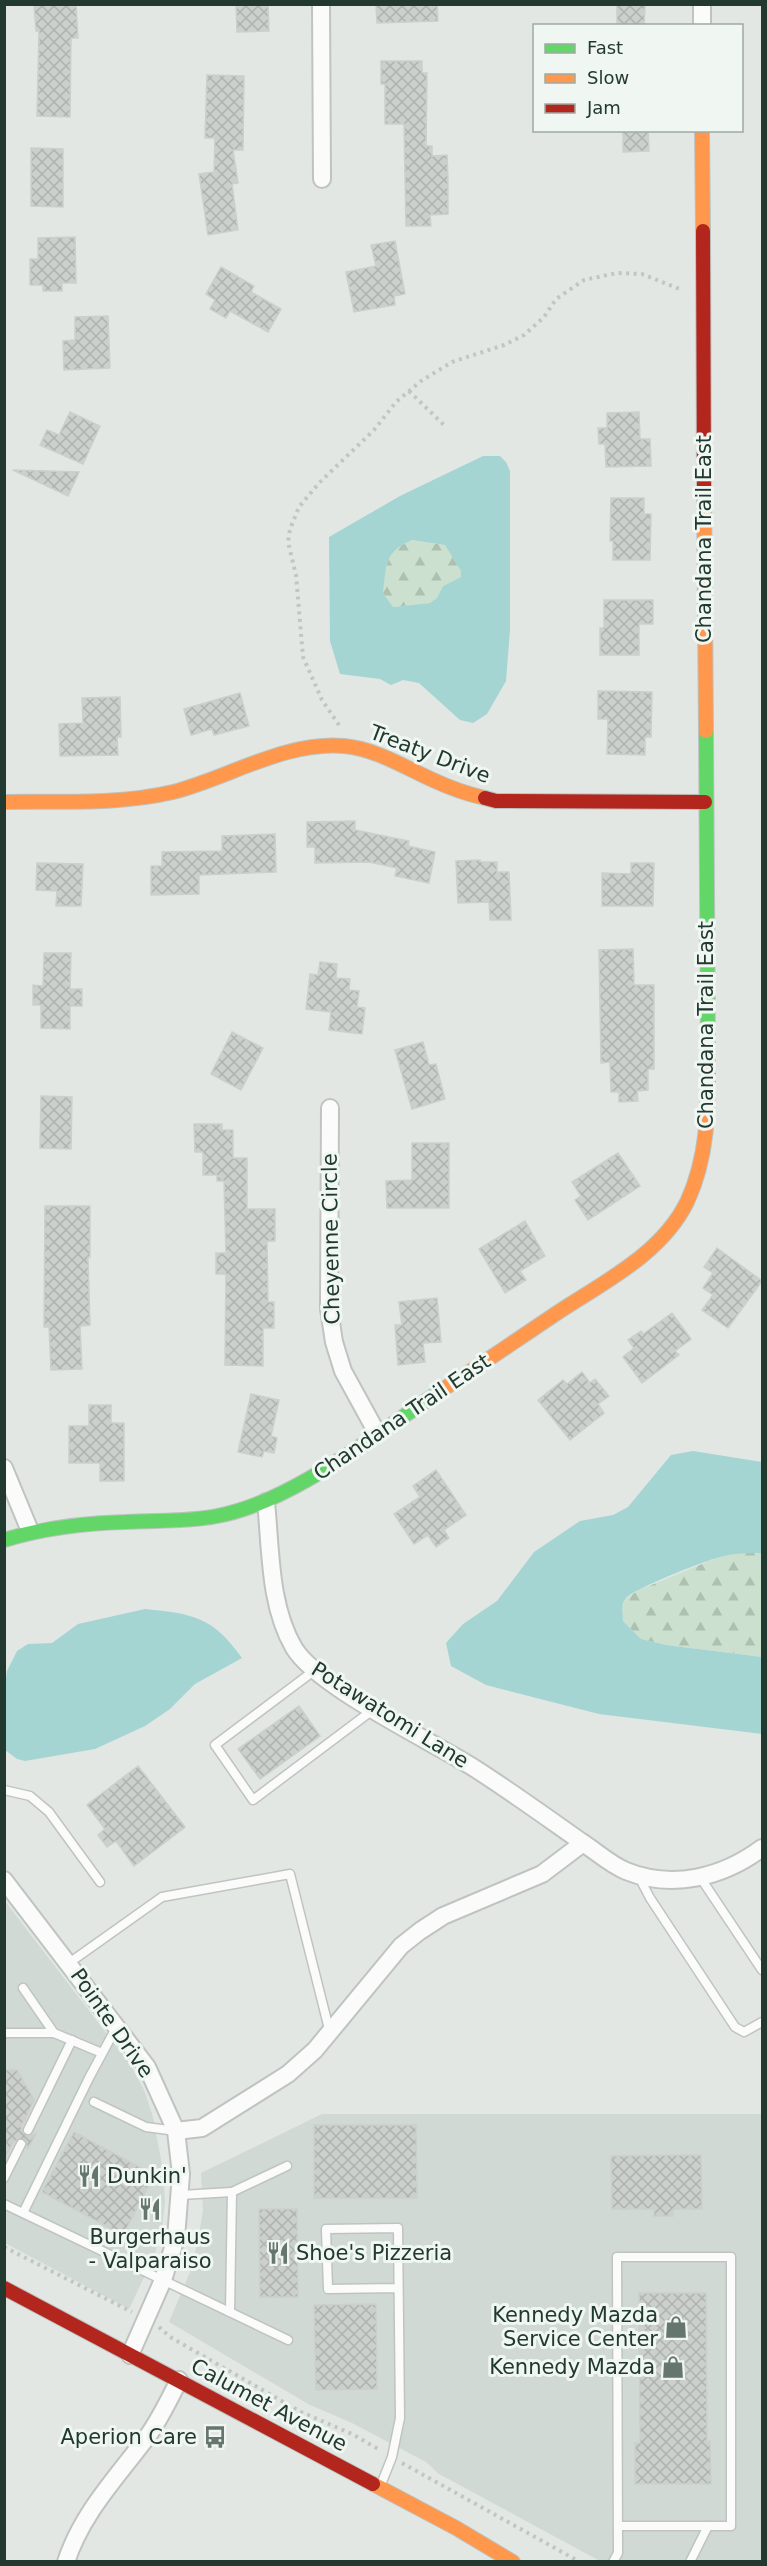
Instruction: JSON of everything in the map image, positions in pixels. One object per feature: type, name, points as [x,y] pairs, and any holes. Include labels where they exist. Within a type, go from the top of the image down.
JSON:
[{"type":"street","points":[[321,4],[322,180]]},
{"type":"street","points":[[702,4],[702,24]]},
{"type":"street","name":"Chandana Trail East","points":[[4,1540],[30,1531],[101,1522],[192,1520],[227,1514],[266,1502],[308,1480],[638,1259],[670,1228],[695,1184],[708,1119],[702,132]]},
{"type":"street","name":"Treaty Drive","points":[[4,802],[126,799],[170,792],[219,778],[292,752],[317,747],[341,746],[367,750],[467,794],[496,801],[705,802]]},
{"type":"street","name":"Cheyenne Circle","points":[[330,1108],[329,1309],[334,1342],[343,1371],[376,1433]]},
{"type":"street","points":[[4,1468],[30,1531]]},
{"type":"street","name":"Potawatomi Lane","points":[[266,1502],[275,1594],[283,1624],[295,1650],[315,1670],[374,1709],[471,1766],[625,1870],[674,1881],[700,1877],[728,1869],[762,1848]]},
{"type":"street","points":[[176,2131],[201,2128],[288,2074],[330,2034],[401,1946],[420,1931],[443,1917],[542,1874],[583,1843]]},
{"type":"street","name":"Pointe Drive","points":[[4,1880],[147,2067],[176,2131],[181,2174],[176,2238],[163,2280],[130,2355]]},
{"type":"street","name":"Calumet Avenue","points":[[4,2289],[179,2380],[513,2562]]},
{"type":"street","points":[[66,2562],[95,2503],[148,2436],[164,2411],[179,2380]]},
{"type":"lane","points":[[315,1670],[215,1745],[254,1800],[374,1709]]},
{"type":"lane","points":[[4,1790],[30,1796],[49,1812],[100,1882]]},
{"type":"lane","points":[[69,1963],[162,1897],[290,1874],[330,2034]]},
{"type":"lane","points":[[638,1874],[650,1898],[735,2027],[744,2032],[762,2022]]},
{"type":"lane","points":[[700,1877],[762,1970]]},
{"type":"lane","points":[[23,1988],[54,2033]]},
{"type":"lane","points":[[23,2213],[117,2026]]},
{"type":"lane","points":[[4,2033],[54,2033],[102,2053]]},
{"type":"lane","points":[[28,2130],[72,2040]]},
{"type":"lane","points":[[94,2102],[146,2127],[176,2131]]},
{"type":"lane","points":[[4,2178],[21,2144]]},
{"type":"lane","points":[[181,2195],[231,2192],[288,2166]]},
{"type":"lane","points":[[230,2312],[231,2192]]},
{"type":"lane","points":[[4,2204],[288,2340]]},
{"type":"lane","points":[[380,2488],[392,2457],[400,2418],[398,2228],[326,2229],[328,2289],[398,2288]]},
{"type":"lane","points":[[613,2562],[618,2553],[617,2257],[731,2257],[731,2526],[618,2526]]},
{"type":"lane","points":[[690,2562],[708,2526]]},
{"type":"path","points":[[339,725],[322,700],[303,657],[296,575],[288,542],[290,529],[299,507],[319,483],[374,430],[396,402],[409,391],[452,362],[504,345],[524,335],[544,317],[556,299],[584,280],[617,273],[642,274],[682,291]]},
{"type":"path","points":[[409,391],[444,425]]},
{"type":"path","points":[[4,2247],[146,2319],[163,2329],[170,2337],[301,2412],[352,2434],[435,2483],[580,2562]]},
{"type":"shaded area","points":[[4,1900],[130,2064],[144,2090],[153,2117],[163,2170],[165,2202],[162,2228],[155,2254],[129,2309],[5,2243]]},
{"type":"shaded area","points":[[322,2114],[762,2114],[762,2561],[600,2561],[439,2474],[426,2462],[352,2423],[310,2405],[169,2322],[190,2272],[198,2241],[203,2211],[201,2173]]},
{"type":"green space","points":[[412,540],[445,545],[461,571],[461,577],[443,586],[437,598],[430,603],[393,607],[383,593],[386,567],[391,555]]},
{"type":"green space","points":[[744,1552],[762,1553],[762,1657],[666,1645],[641,1639],[623,1621],[622,1606],[625,1599],[639,1590],[719,1557]]},
{"type":"water","points":[[483,456],[500,456],[510,471],[510,630],[506,681],[487,714],[473,723],[460,720],[419,683],[403,680],[391,685],[380,679],[340,674],[330,641],[329,537],[400,496]],"holes":[[[412,540],[445,545],[461,571],[461,577],[443,586],[437,598],[430,603],[393,607],[383,593],[386,567],[391,555]]]},
{"type":"water","points":[[693,1451],[762,1462],[762,1553],[720,1557],[643,1588],[624,1600],[623,1621],[641,1639],[666,1645],[762,1657],[762,1734],[599,1714],[486,1685],[451,1666],[446,1643],[463,1624],[497,1601],[534,1552],[580,1521],[613,1515],[628,1507],[671,1455]]},
{"type":"water","points":[[145,1609],[189,1616],[211,1625],[221,1633],[242,1658],[195,1684],[170,1709],[145,1726],[95,1749],[25,1761],[17,1759],[5,1750],[5,1685],[7,1671],[17,1651],[28,1644],[52,1643],[78,1624]]},
{"type":"building","points":[[34,4],[76,4],[78,38],[71,38],[70,117],[37,116],[39,31],[36,31]]},
{"type":"building","points":[[236,4],[268,4],[269,31],[237,32]]},
{"type":"building","points":[[376,4],[437,4],[438,21],[377,23]]},
{"type":"building","points":[[617,4],[645,4],[644,24],[617,24]]},
{"type":"building","points":[[381,61],[422,61],[422,73],[427,73],[426,146],[432,146],[432,156],[447,155],[448,179],[448,214],[430,215],[431,226],[406,226],[404,124],[385,124],[385,84],[381,84]]},
{"type":"building","points":[[207,75],[244,76],[243,150],[233,150],[238,183],[232,184],[238,230],[208,235],[199,174],[214,172],[215,138],[205,138]]},
{"type":"building","points":[[623,132],[648,132],[649,151],[623,152]]},
{"type":"building","points":[[31,148],[63,149],[63,207],[31,206]]},
{"type":"building","points":[[75,237],[76,283],[62,283],[62,291],[43,291],[43,285],[30,285],[30,259],[38,259],[38,238]]},
{"type":"building","points":[[395,241],[405,294],[394,296],[395,305],[354,312],[346,272],[376,266],[371,245]]},
{"type":"building","points":[[221,267],[254,286],[251,292],[281,309],[268,332],[230,311],[226,318],[210,309],[215,300],[206,294]]},
{"type":"building","points":[[108,316],[110,368],[64,370],[63,341],[75,340],[75,317]]},
{"type":"building","points":[[70,412],[100,426],[83,464],[40,445],[47,430],[59,435]]},
{"type":"building","points":[[639,412],[640,439],[650,439],[651,466],[606,467],[605,444],[599,444],[598,428],[607,428],[607,413]]},
{"type":"building","points":[[13,470],[79,472],[68,496]]},
{"type":"building","points":[[611,498],[644,498],[644,514],[651,514],[650,560],[613,560],[613,541],[610,541]]},
{"type":"building","points":[[604,600],[653,600],[653,624],[639,624],[639,655],[600,655],[600,628],[604,628]]},
{"type":"building","points":[[598,691],[652,692],[651,737],[645,737],[645,755],[607,754],[608,719],[598,719]]},
{"type":"building","points":[[240,693],[249,726],[214,735],[212,729],[191,735],[184,709]]},
{"type":"building","points":[[120,697],[121,737],[117,737],[118,755],[60,756],[59,724],[83,723],[82,698]]},
{"type":"building","points":[[355,821],[355,830],[409,841],[408,846],[435,852],[429,883],[395,876],[397,868],[369,862],[315,863],[315,847],[307,847],[307,822]]},
{"type":"building","points":[[275,834],[276,872],[199,875],[199,894],[151,895],[151,866],[162,866],[162,852],[222,851],[222,836]]},
{"type":"building","points":[[480,860],[480,862],[497,862],[497,872],[509,872],[511,920],[490,920],[489,902],[458,903],[456,861]]},
{"type":"building","points":[[37,863],[83,864],[81,906],[56,906],[57,891],[36,890]]},
{"type":"building","points":[[631,863],[654,863],[653,906],[602,906],[602,873],[631,874]]},
{"type":"building","points":[[633,949],[634,985],[654,985],[654,1069],[648,1069],[648,1090],[637,1091],[638,1101],[619,1102],[619,1092],[611,1092],[610,1062],[601,1063],[599,950]]},
{"type":"building","points":[[44,953],[71,953],[70,989],[82,989],[82,1006],[70,1006],[70,1029],[41,1028],[41,1005],[33,1005],[33,985],[43,986]]},
{"type":"building","points":[[320,962],[337,964],[336,978],[350,979],[349,990],[359,991],[357,1007],[365,1008],[362,1034],[329,1030],[331,1012],[306,1009],[310,974],[318,975]]},
{"type":"building","points":[[232,1032],[263,1048],[241,1090],[211,1074]]},
{"type":"building","points":[[423,1042],[429,1065],[436,1064],[445,1099],[412,1109],[395,1050]]},
{"type":"building","points":[[41,1096],[72,1097],[71,1149],[40,1148]]},
{"type":"building","points":[[194,1124],[222,1124],[222,1130],[233,1130],[233,1158],[247,1158],[247,1209],[275,1209],[275,1241],[267,1241],[268,1302],[274,1302],[274,1328],[263,1328],[263,1366],[225,1365],[226,1274],[216,1274],[216,1253],[226,1253],[224,1181],[217,1181],[217,1175],[203,1175],[203,1152],[195,1152]]},
{"type":"building","points":[[412,1143],[449,1143],[449,1208],[387,1208],[386,1181],[412,1180]]},
{"type":"building","points":[[618,1153],[640,1186],[588,1220],[575,1200],[581,1196],[572,1182]]},
{"type":"building","points":[[45,1206],[90,1206],[90,1257],[88,1257],[90,1325],[80,1326],[82,1369],[51,1370],[49,1327],[44,1327]]},
{"type":"building","points":[[525,1221],[545,1256],[520,1271],[526,1280],[505,1293],[479,1249]]},
{"type":"building","points":[[717,1248],[762,1281],[728,1328],[702,1310],[713,1295],[703,1288],[713,1273],[704,1267]]},
{"type":"building","points":[[437,1298],[441,1342],[423,1343],[425,1362],[398,1365],[395,1325],[402,1325],[399,1302]]},
{"type":"building","points":[[672,1313],[691,1339],[675,1351],[679,1355],[642,1383],[623,1357],[634,1348],[628,1340],[641,1331],[643,1334]]},
{"type":"building","points":[[582,1372],[590,1383],[595,1379],[609,1396],[598,1404],[604,1413],[570,1440],[538,1400],[563,1380],[567,1384]]},
{"type":"building","points":[[251,1394],[279,1400],[271,1436],[277,1438],[274,1453],[264,1451],[262,1457],[238,1452]]},
{"type":"building","points":[[89,1405],[111,1405],[111,1423],[124,1423],[124,1481],[100,1481],[100,1463],[69,1463],[69,1426],[89,1426]]},
{"type":"building","points":[[436,1470],[466,1515],[444,1530],[449,1538],[436,1547],[428,1535],[414,1544],[394,1514],[420,1497],[413,1486]]},
{"type":"building","points":[[299,1706],[320,1736],[260,1779],[238,1749]]},
{"type":"building","points":[[138,1766],[185,1827],[134,1866],[116,1841],[107,1847],[98,1835],[105,1829],[87,1805]]},
{"type":"building","points":[[4,2070],[17,2070],[34,2100],[21,2127],[26,2136],[36,2134],[28,2148],[24,2139],[14,2141],[4,2159]]},
{"type":"building","points":[[314,2125],[416,2125],[417,2198],[314,2198]]},
{"type":"building","points":[[74,2132],[154,2175],[123,2235],[42,2192]]},
{"type":"building","points":[[701,2155],[702,2209],[673,2209],[673,2216],[654,2216],[654,2209],[612,2209],[611,2156]]},
{"type":"building","name":"Shoe's Pizzeria","points":[[259,2209],[297,2209],[298,2297],[260,2297]]},
{"type":"building","name":"Kennedy Mazda","points":[[639,2293],[706,2293],[707,2441],[710,2441],[711,2484],[635,2484],[635,2443],[640,2443]]},
{"type":"building","points":[[376,2304],[377,2389],[316,2390],[314,2305]]},
{"type":"traffic: fast","points":[[706,731],[708,1049]]},
{"type":"traffic: fast","points":[[4,1540],[34,1532],[79,1525],[194,1519],[217,1516],[246,1508],[275,1496],[334,1464],[442,1390]]},
{"type":"traffic: slow","points":[[702,132],[703,231]]},
{"type":"traffic: slow","points":[[704,486],[706,731]]},
{"type":"traffic: slow","points":[[4,802],[89,801],[152,796],[194,786],[278,755],[322,746],[344,746],[367,751],[390,759],[446,786],[485,798]]},
{"type":"traffic: slow","points":[[442,1390],[614,1277],[648,1251],[676,1220],[695,1183],[704,1146],[708,1049]]},
{"type":"traffic: slow","points":[[373,2484],[456,2528],[513,2562]]},
{"type":"traffic: jam","points":[[703,231],[704,486]]},
{"type":"traffic: jam","points":[[485,798],[496,801],[705,802]]},
{"type":"traffic: jam","points":[[4,2288],[373,2484]]},
{"type":"place","name":"Dunkin'","points":[[89,2176]]},
{"type":"place","name":"Burgerhaus - Valparaiso","points":[[150,2209]]},
{"type":"place","name":"Shoe's Pizzeria","points":[[278,2253]]},
{"type":"place","name":"Kennedy Mazda Service Center","points":[[676,2327]]},
{"type":"place","name":"Kennedy Mazda","points":[[673,2367]]},
{"type":"place","name":"Aperion Care","points":[[215,2437]]}]
